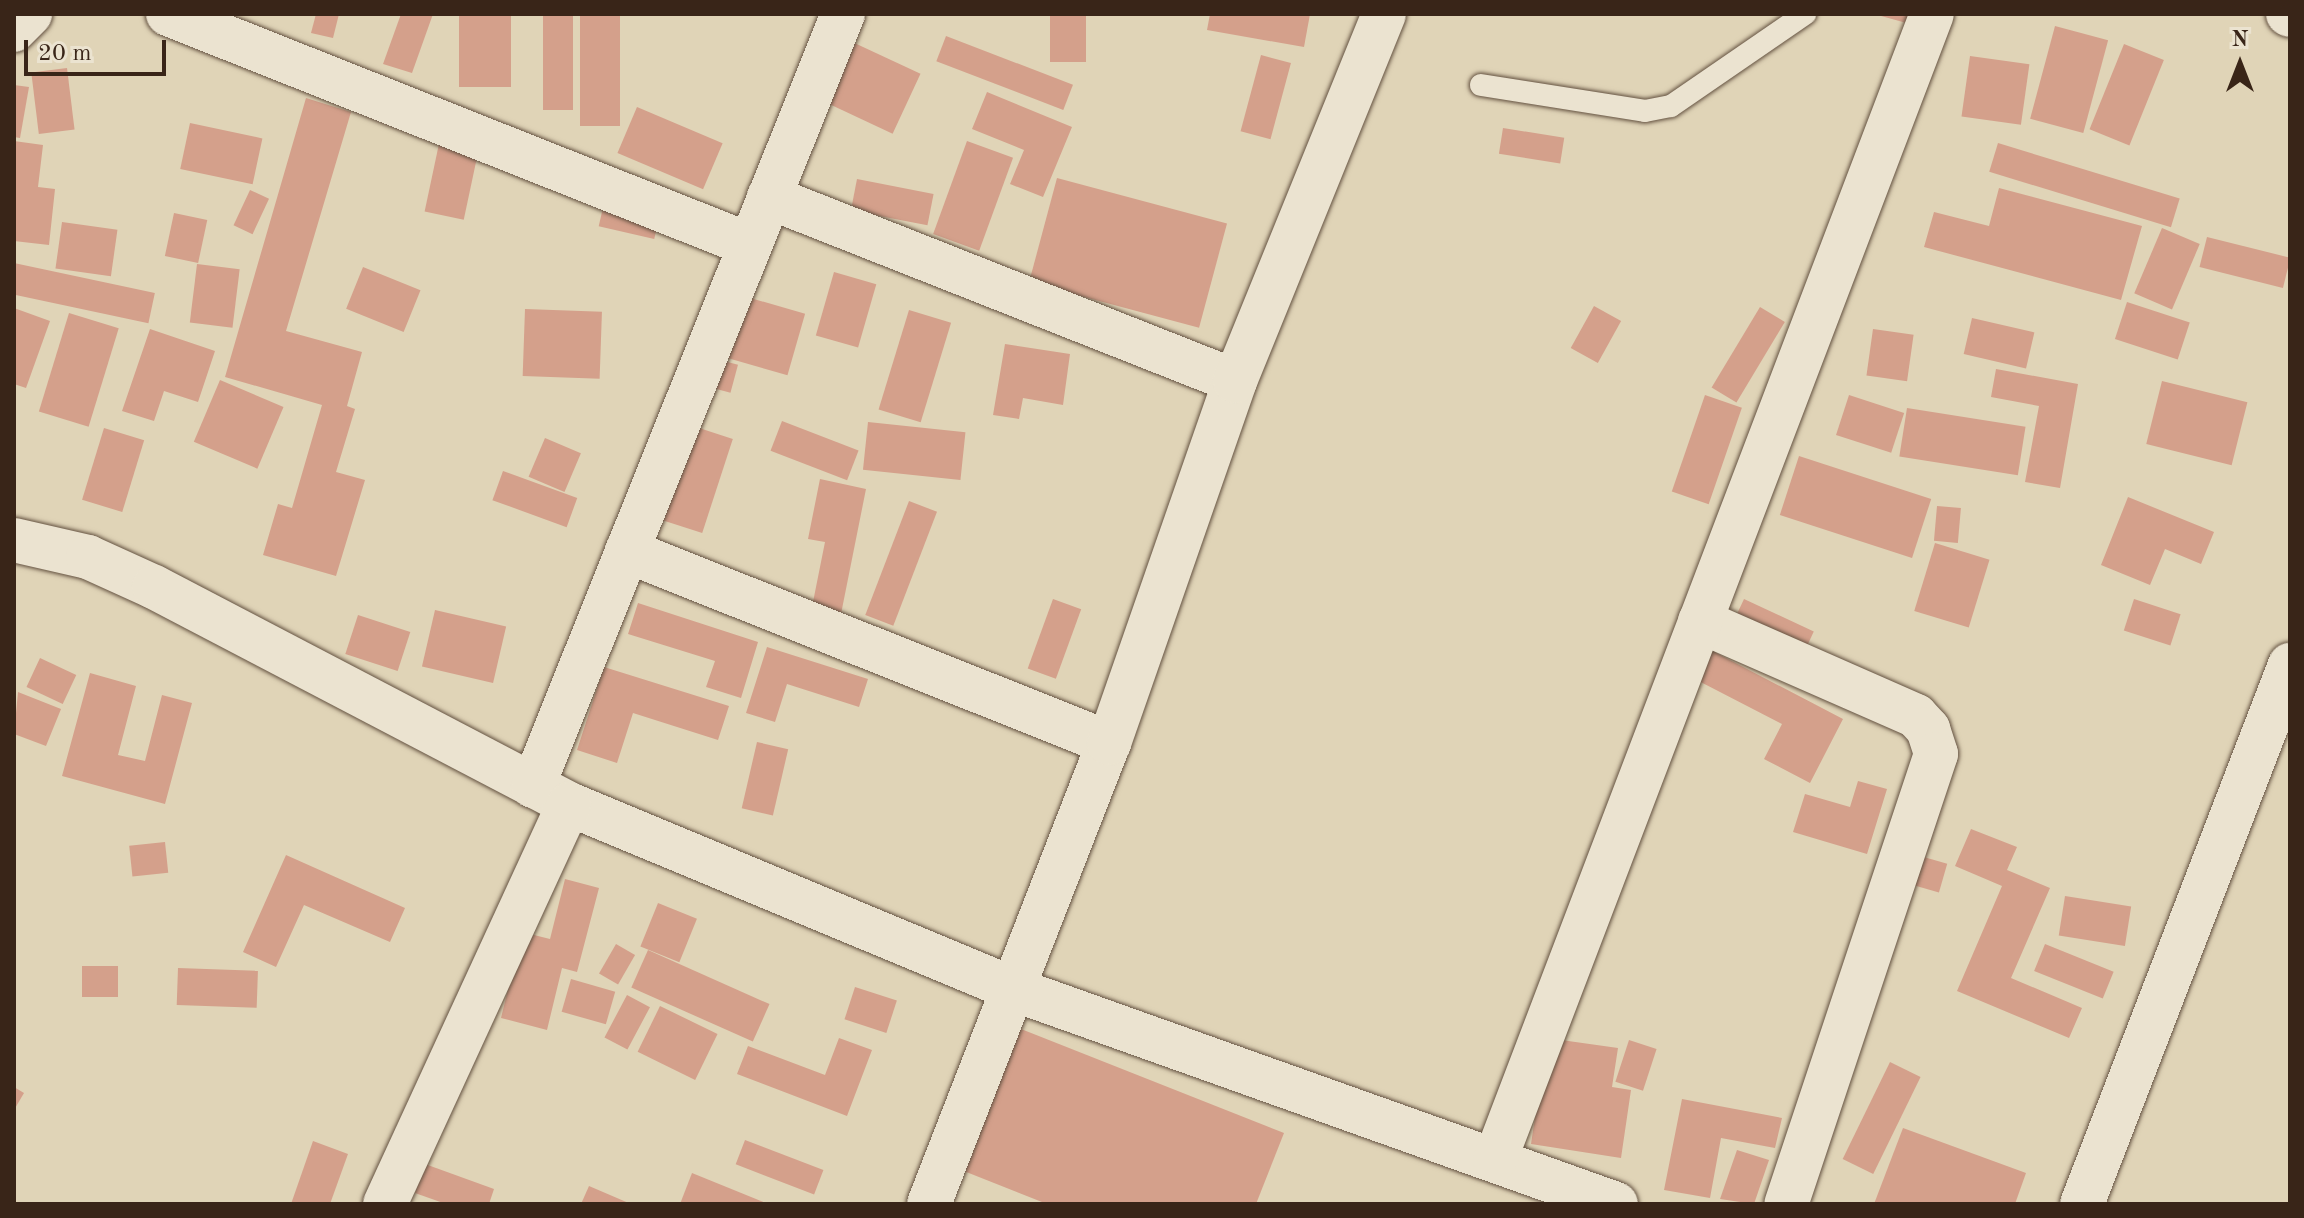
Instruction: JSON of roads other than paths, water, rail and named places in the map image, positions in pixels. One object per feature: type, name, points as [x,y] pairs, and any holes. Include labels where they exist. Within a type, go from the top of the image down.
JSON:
[{"type":"street","points":[[14,30],[30,14]]},
{"type":"street","points":[[168,14],[750,245]]},
{"type":"street","points":[[385,1204],[551,795],[627,551],[843,14]]},
{"type":"street","points":[[929,1204],[1109,743],[1235,381],[1384,14]]},
{"type":"street","points":[[1495,1160],[1932,14]]},
{"type":"street","points":[[769,197],[1235,381]]},
{"type":"street","points":[[14,540],[88,557],[154,587],[551,795],[1013,989],[1616,1204]]},
{"type":"street","points":[[627,551],[1109,743]]},
{"type":"street","points":[[1700,621],[1916,716],[1928,729],[1936,754],[1786,1204]]},
{"type":"street","points":[[2082,1204],[2290,665]]},
{"type":"lane","points":[[1481,85],[1645,111],[1671,106],[1805,14]]}]
